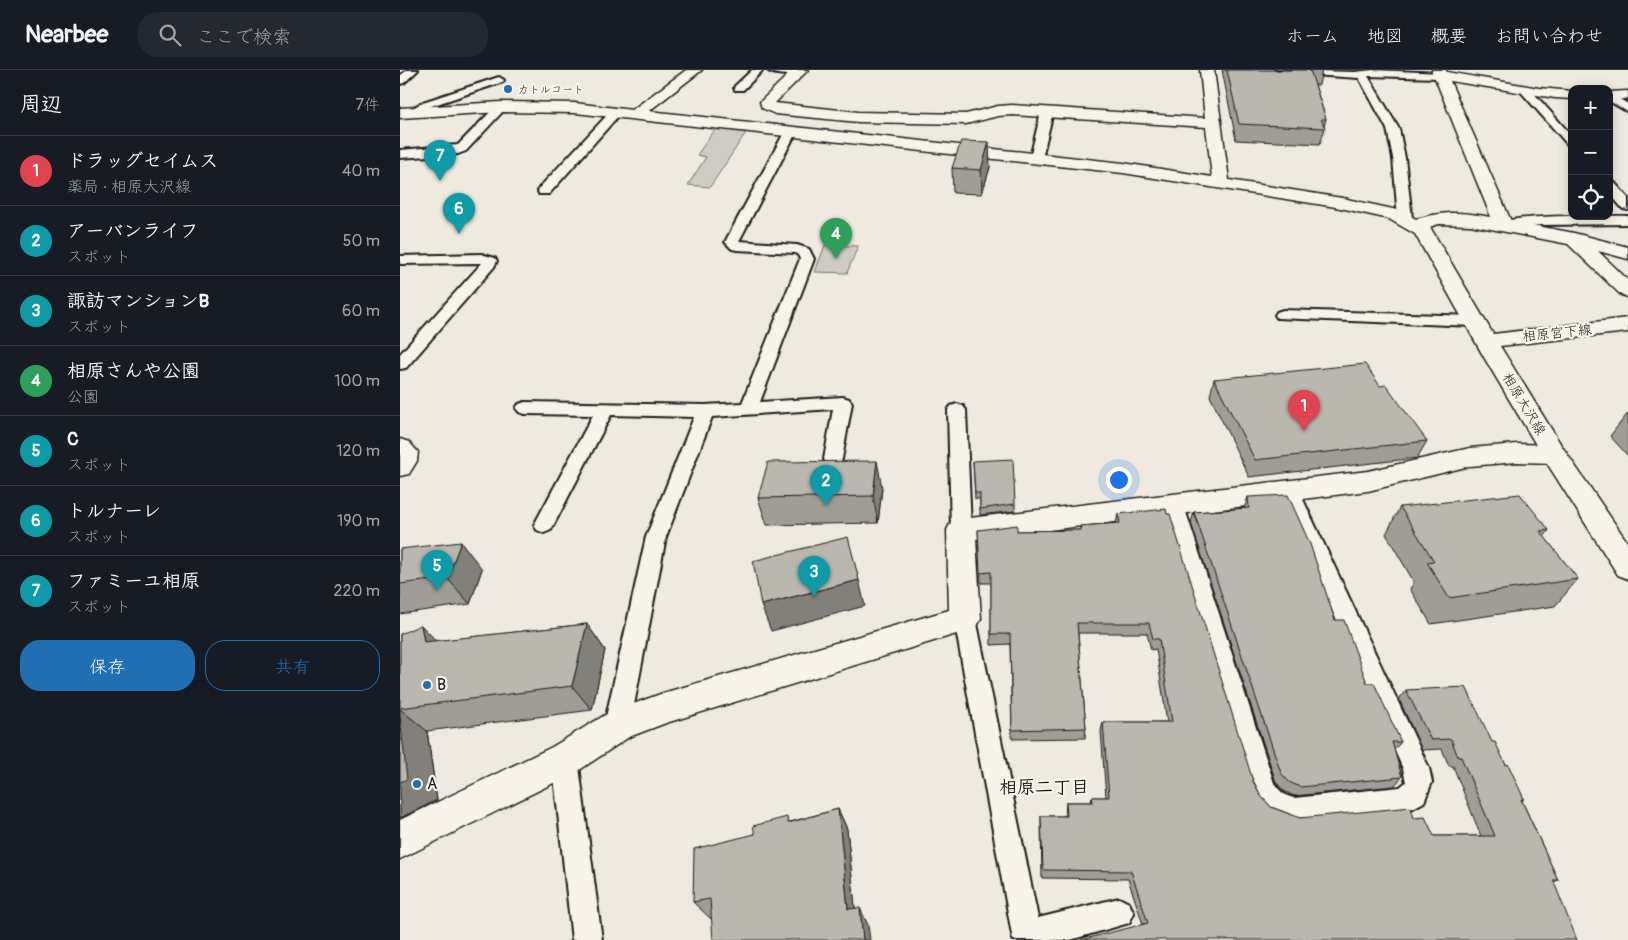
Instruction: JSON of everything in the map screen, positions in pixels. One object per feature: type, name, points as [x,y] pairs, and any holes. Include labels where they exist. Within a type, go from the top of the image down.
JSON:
[{"type":"street","points":[[634,115],[695,70]]},
{"type":"street","points":[[1207,70],[1221,182]]},
{"type":"street","points":[[800,71],[766,105],[774,109],[858,117],[966,119],[1004,110],[1214,122]]},
{"type":"street","points":[[1439,72],[1526,91],[1568,95]]},
{"type":"street","points":[[1439,72],[1503,224]]},
{"type":"street","points":[[1613,96],[1628,95]]},
{"type":"street","points":[[404,114],[501,107],[555,107],[1124,168],[1221,182],[1369,208],[1416,227],[1445,217],[1503,224],[1628,254]]},
{"type":"street","name":"相原大沢線","points":[[1416,227],[1554,454],[1628,567]]},
{"type":"street","points":[[1574,240],[1628,291]]},
{"type":"street","name":"相原宮下線","points":[[1480,331],[1628,325]]},
{"type":"street","points":[[400,448],[405,452],[404,461],[400,467]]},
{"type":"street","points":[[400,840],[564,759],[617,726],[663,708],[965,619],[961,530],[1368,481],[1470,457],[1517,453],[1554,454]]},
{"type":"lane","points":[[400,81],[413,70]]},
{"type":"lane","points":[[739,88],[758,70]]},
{"type":"lane","points":[[772,70],[800,71]]},
{"type":"lane","points":[[1280,70],[1362,74],[1439,72]]},
{"type":"lane","points":[[1362,74],[1393,129],[1416,227]]},
{"type":"lane","points":[[404,114],[427,104],[499,80]]},
{"type":"lane","points":[[1526,91],[1568,138]]},
{"type":"lane","points":[[1613,99],[1628,109]]},
{"type":"lane","points":[[400,154],[452,152],[462,148],[501,107]]},
{"type":"lane","points":[[1036,158],[1047,112]]},
{"type":"lane","points":[[544,191],[615,113]]},
{"type":"lane","points":[[748,409],[807,259],[804,252],[797,249],[745,247],[737,246],[732,242],[791,131]]},
{"type":"lane","points":[[1613,189],[1628,206]]},
{"type":"lane","points":[[1503,224],[1539,221],[1628,220]]},
{"type":"lane","points":[[400,260],[481,258],[490,261],[400,364]]},
{"type":"lane","points":[[1317,299],[1323,316]]},
{"type":"lane","points":[[1283,315],[1323,316],[1480,331]]},
{"type":"lane","points":[[525,408],[705,411],[843,402],[833,459]]},
{"type":"lane","points":[[544,524],[605,410]]},
{"type":"lane","points":[[957,410],[961,530]]},
{"type":"lane","points":[[617,726],[656,537],[705,411]]},
{"type":"lane","points":[[1173,503],[1263,789],[1269,800],[1280,808],[1294,811],[1404,800],[1415,793],[1419,782],[1416,768],[1289,491]]},
{"type":"lane","points":[[965,619],[1028,938],[1119,913]]},
{"type":"lane","points":[[564,759],[587,940]]},
{"type":"shaded area","points":[[716,128],[747,131],[710,187],[688,185],[706,157],[697,155]]},
{"type":"shaded area","points":[[825,245],[858,246],[847,273],[815,272]]},
{"type":"building","points":[[1227,70],[1310,70],[1326,119],[1321,119],[1325,128],[1239,124]]},
{"type":"building","points":[[961,141],[989,142],[981,170],[952,168]]},
{"type":"building","points":[[1365,364],[1380,386],[1386,385],[1427,441],[1255,460],[1214,379]]},
{"type":"building","points":[[1013,459],[1015,504],[980,509],[980,493],[975,493],[973,461]]},
{"type":"building","points":[[877,461],[873,496],[758,498],[768,462]]},
{"type":"building","points":[[1520,494],[1549,530],[1540,531],[1578,579],[1449,598],[1427,562],[1434,561],[1400,507]]},
{"type":"building","points":[[1288,495],[1310,544],[1335,620],[1344,620],[1367,683],[1374,683],[1401,742],[1392,742],[1402,777],[1300,787],[1289,782],[1281,773],[1194,512],[1249,508],[1248,497]]},
{"type":"building","points":[[1166,509],[1167,514],[1170,514],[1253,781],[1261,796],[1271,807],[1300,818],[1411,807],[1414,818],[1425,817],[1434,836],[1495,836],[1461,757],[1458,757],[1451,739],[1431,740],[1406,690],[1466,687],[1492,742],[1495,742],[1506,765],[1508,764],[1524,799],[1521,799],[1558,880],[1553,880],[1577,940],[1081,940],[1148,923],[1131,871],[1043,870],[1041,816],[1067,816],[1066,802],[1093,802],[1092,797],[1109,797],[1103,722],[1172,722],[1159,639],[1153,639],[1149,623],[1077,623],[1086,728],[1012,730],[1010,634],[991,634],[991,572],[980,573],[978,530],[1017,525],[1017,531],[1081,530],[1080,526],[1120,523],[1118,514]]},
{"type":"building","points":[[848,537],[859,580],[761,605],[753,561]]},
{"type":"building","points":[[461,542],[447,578],[400,584],[400,549]]},
{"type":"building","points":[[587,624],[572,686],[400,708],[400,634],[421,625],[424,642]]},
{"type":"building","points":[[400,717],[407,779],[400,782]]},
{"type":"building","points":[[838,809],[848,909],[860,908],[863,940],[713,940],[710,899],[693,902],[694,849],[755,834],[753,826],[787,817],[788,823]]},
{"type":"place","name":"カトルコート","points":[[508,89]]},
{"type":"place","name":"ファミーユ相原","points":[[440,181]]},
{"type":"place","name":"トルナーレ","points":[[459,234]]},
{"type":"place","name":"相原さんや公園","points":[[836,259]]},
{"type":"place","name":"ドラッグセイムス","points":[[1304,431]]},
{"type":"place","name":"アーバンライフ","points":[[826,506]]},
{"type":"place","name":"C","points":[[437,591]]},
{"type":"place","name":"諏訪マンションB","points":[[814,597]]},
{"type":"place","name":"B","points":[[427,685]]},
{"type":"place","name":"A","points":[[417,784]]},
{"type":"district","name":"相原二丁目","points":[[1044,787]]}]
